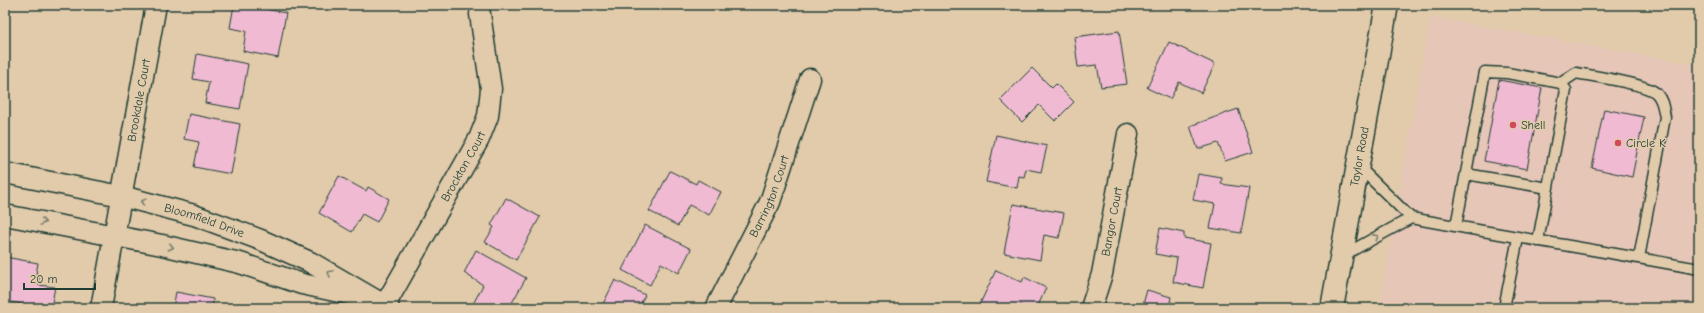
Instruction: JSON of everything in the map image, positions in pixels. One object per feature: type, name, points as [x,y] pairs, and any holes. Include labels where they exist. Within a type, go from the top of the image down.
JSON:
[{"type":"street","name":"Brookdale Court","points":[[101,308],[156,5]]},
{"type":"street","name":"Taylor Road","points":[[1332,308],[1387,5]]},
{"type":"street","name":"Brockton Court","points":[[383,304],[479,139],[488,116],[490,89],[480,14]]},
{"type":"street","name":"Barrington Court","points":[[723,306],[770,202],[810,79]]},
{"type":"street","name":"Bangor Court","points":[[1091,308],[1102,274],[1128,134]]},
{"type":"street","name":"Bloomfield Drive","points":[[5,173],[121,196],[194,215],[261,240],[310,262],[383,304]]},
{"type":"street","points":[[5,215],[162,245],[240,263],[302,284],[383,304]]},
{"type":"lane","points":[[1456,226],[1485,72],[1506,73],[1560,83],[1566,90],[1538,241]]},
{"type":"lane","points":[[1560,83],[1576,73],[1646,87],[1656,93],[1663,103],[1664,117],[1639,258]]},
{"type":"lane","points":[[1358,166],[1411,218],[1699,269]]},
{"type":"lane","points":[[1466,174],[1548,188]]},
{"type":"lane","points":[[1342,256],[1411,218]]},
{"type":"lane","points":[[1504,308],[1518,238]]},
{"type":"shaded area","points":[[1430,17],[1699,65],[1699,308],[1379,308]]},
{"type":"building","points":[[234,5],[244,5],[286,13],[278,58],[243,51],[246,31],[230,28]]},
{"type":"building","points":[[1119,31],[1127,84],[1101,87],[1097,65],[1078,67],[1074,37]]},
{"type":"building","points":[[1169,42],[1215,64],[1201,93],[1179,82],[1170,99],[1147,88]]},
{"type":"building","points":[[197,54],[248,64],[240,109],[205,103],[209,82],[193,79]]},
{"type":"building","points":[[1032,68],[1052,88],[1056,84],[1074,102],[1055,121],[1039,105],[1022,122],[1000,100]]},
{"type":"building","name":"Shell","points":[[1499,80],[1542,88],[1527,169],[1484,161]]},
{"type":"building","points":[[1238,109],[1253,152],[1225,161],[1218,143],[1198,149],[1190,126]]},
{"type":"building","name":"Circle K","points":[[1604,109],[1644,117],[1632,177],[1592,168]]},
{"type":"building","points":[[189,114],[240,124],[231,174],[194,167],[199,142],[184,139]]},
{"type":"building","points":[[996,135],[1047,146],[1041,172],[1026,169],[1024,177],[1019,176],[1017,188],[986,182]]},
{"type":"building","points":[[670,171],[696,184],[698,180],[721,192],[709,215],[689,205],[678,226],[649,211]]},
{"type":"building","points":[[1198,174],[1222,178],[1221,184],[1249,188],[1241,233],[1210,228],[1215,204],[1193,200]]},
{"type":"building","points":[[339,176],[366,191],[368,187],[389,199],[377,222],[362,214],[352,232],[319,213]]},
{"type":"building","points":[[506,198],[540,217],[516,260],[485,242],[494,227],[491,225]]},
{"type":"building","points":[[1013,204],[1064,213],[1059,238],[1044,235],[1040,260],[1004,253]]},
{"type":"building","points":[[645,225],[691,249],[679,273],[661,263],[650,285],[622,270]]},
{"type":"building","points":[[1160,228],[1184,233],[1184,238],[1211,243],[1203,288],[1173,282],[1177,258],[1155,254]]},
{"type":"building","points":[[476,250],[526,278],[509,308],[476,308],[472,306],[483,285],[464,273]]},
{"type":"building","points":[[5,257],[38,263],[36,274],[40,275],[38,285],[55,287],[51,308],[27,308],[28,305],[5,301]]},
{"type":"building","points":[[996,270],[1022,282],[1024,277],[1046,288],[1037,308],[1027,308],[1020,305],[1019,308],[978,308]]},
{"type":"building","points":[[615,280],[645,295],[638,308],[601,308]]},
{"type":"building","points":[[1147,290],[1171,297],[1170,302],[1190,308],[1142,308]]},
{"type":"building","points":[[176,292],[213,299],[212,308],[173,308]]},
{"type":"place","name":"Shell","points":[[1513,125]]},
{"type":"place","name":"Circle K","points":[[1618,143]]}]
